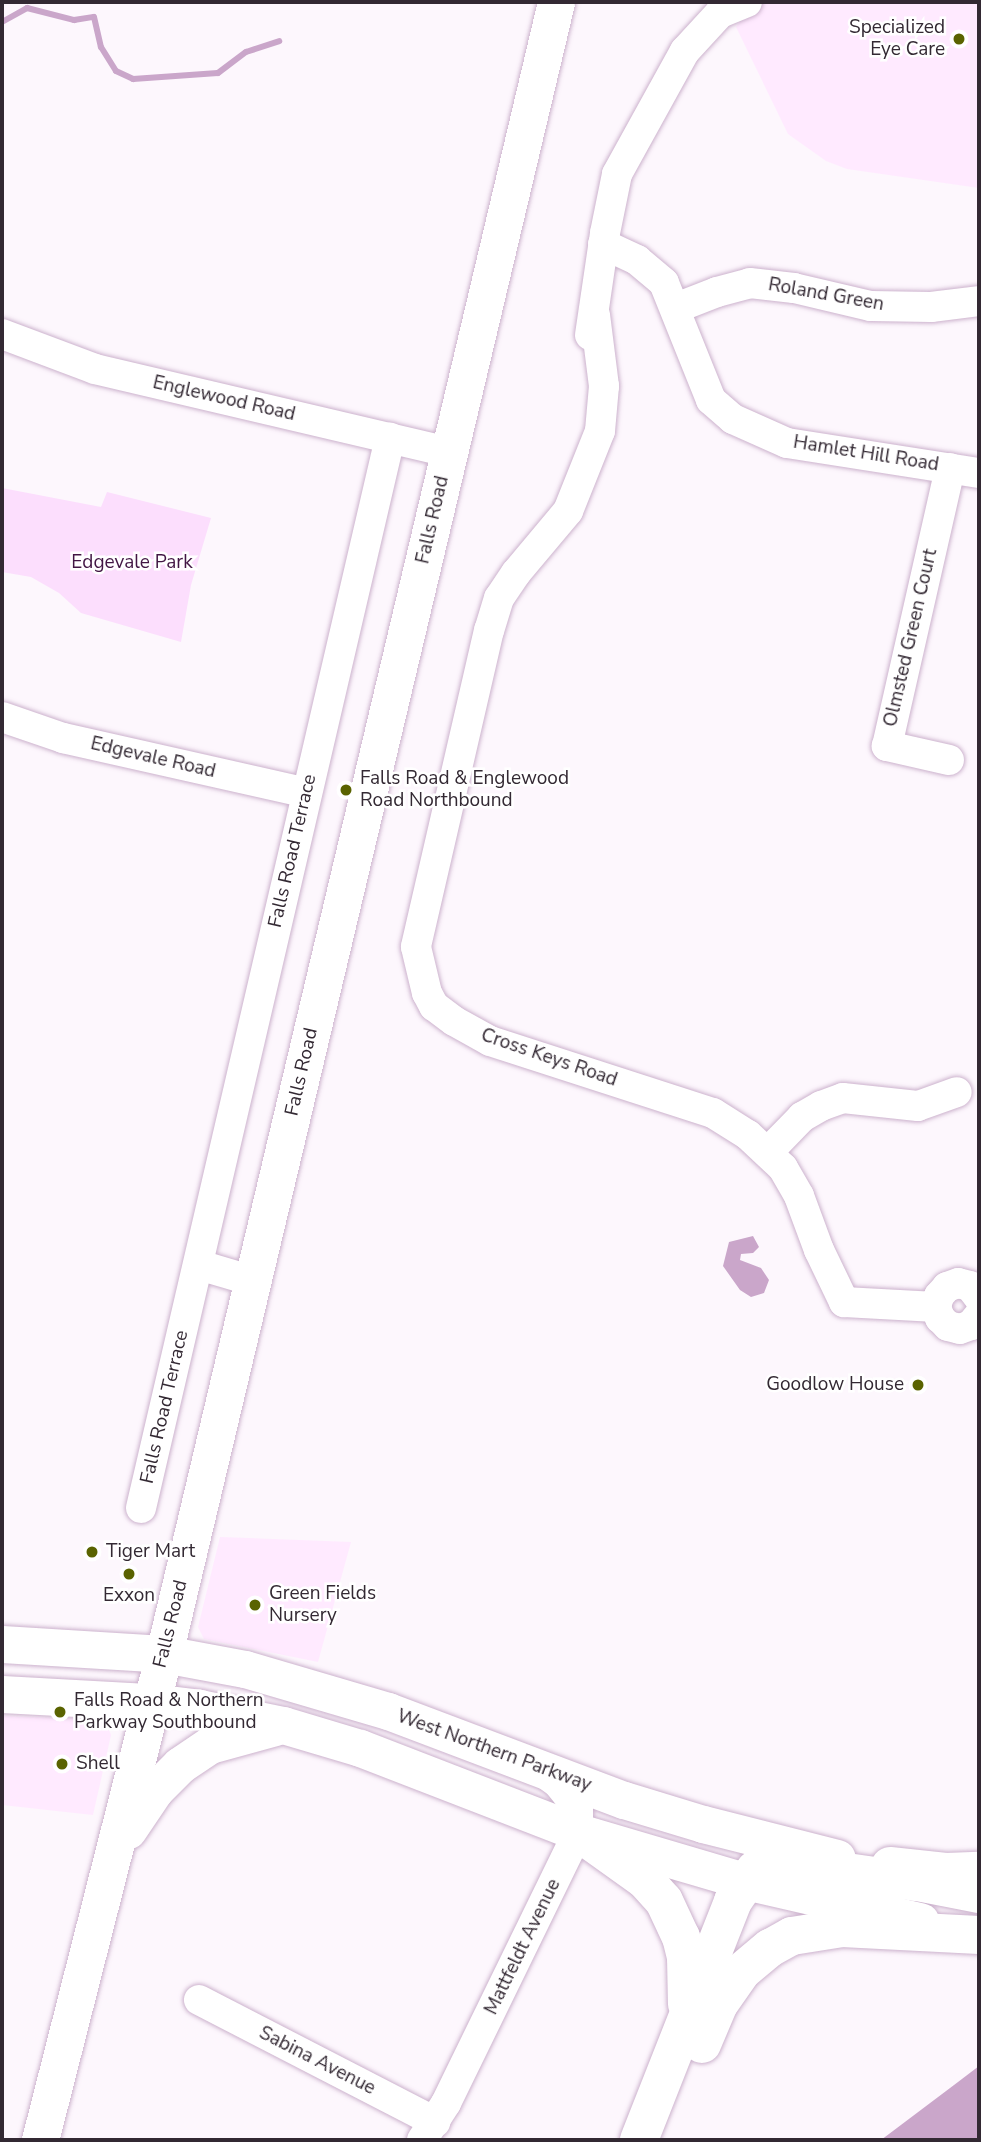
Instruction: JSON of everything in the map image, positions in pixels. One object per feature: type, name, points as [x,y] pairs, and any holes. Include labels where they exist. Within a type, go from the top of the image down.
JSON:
[{"type":"highway","points":[[578,1832],[645,1880],[664,1901],[681,1937],[686,1957],[688,1974],[685,2023]]},
{"type":"highway","points":[[812,1850],[905,1869],[979,1871]]},
{"type":"highway","points":[[639,2140],[733,1901],[755,1870],[778,1864],[916,1882]]},
{"type":"highway","points":[[664,2140],[719,2004],[741,1972],[770,1948],[800,1934],[842,1928],[979,1934]]},
{"type":"main road","name":"Falls Road","points":[[40,2140],[164,1654],[556,2]]},
{"type":"main road","name":"West Northern Parkway","points":[[2,1644],[164,1654],[317,1688],[529,1762],[624,1800],[703,1824],[812,1850],[916,1882],[979,1894]]},
{"type":"main road","points":[[2,1694],[152,1702],[200,1708],[283,1725],[360,1748],[578,1832],[745,1881],[979,1934]]},
{"type":"main road","points":[[117,1845],[155,1790],[180,1765],[210,1745],[283,1725]]},
{"type":"street","name":"Cross Keys Road","points":[[729,5],[679,60],[617,174],[603,244],[594,315],[602,363],[603,409],[600,431],[568,511],[505,590],[489,630],[416,947],[434,1006],[489,1041],[713,1113],[768,1152],[783,1168],[799,1196],[819,1250],[844,1302],[936,1307]]},
{"type":"street","name":"Hamlet Hill Road","points":[[603,244],[636,260],[663,283],[676,308],[711,400],[748,427],[787,443],[979,473]]},
{"type":"street","name":"Roland Green","points":[[676,308],[750,283],[794,288],[871,306],[931,307],[979,301]]},
{"type":"street","name":"Englewood Road","points":[[2,334],[95,369],[450,452]]},
{"type":"street","name":"Falls Road Terrace","points":[[141,1508],[390,438]]},
{"type":"street","name":"Olmsted Green Court","points":[[949,760],[887,746],[950,468]]},
{"type":"street","name":"Edgevale Road","points":[[2,717],[63,738],[307,793]]},
{"type":"street","points":[[768,1152],[802,1117],[843,1098],[918,1106],[957,1092]]},
{"type":"street","points":[[199,1265],[253,1281]]},
{"type":"street","points":[[979,1298],[970,1286],[958,1283],[947,1287],[939,1296],[936,1307],[940,1318],[948,1326],[960,1329],[971,1325],[979,1315]]},
{"type":"street","points":[[529,1762],[558,1783],[571,1797],[578,1808],[578,1832]]},
{"type":"street","name":"Mattfeldt Avenue","points":[[428,2131],[578,1832]]},
{"type":"street","name":"Sabina Avenue","points":[[199,2000],[428,2131]]},
{"type":"shaded area","points":[[754,2],[979,2],[979,188],[847,169],[826,161],[788,134],[736,27]]},
{"type":"shaded area","points":[[753,1236],[759,1247],[753,1253],[741,1254],[740,1260],[761,1268],[769,1280],[764,1293],[751,1297],[740,1290],[723,1266],[729,1242]]},
{"type":"shaded area","points":[[220,1537],[351,1542],[318,1662],[204,1639],[198,1627]]},
{"type":"shaded area","points":[[2,1716],[98,1719],[107,1725],[111,1735],[93,1815],[2,1805]]},
{"type":"shaded area","points":[[979,2066],[979,2140],[881,2140],[958,2082]]},
{"type":"green space","name":"Edgevale Park","points":[[2,488],[101,507],[107,492],[211,518],[191,585],[181,642],[81,613],[59,593],[31,577],[2,572]]},
{"type":"waterway","points":[[2,22],[27,8],[74,20],[94,17],[101,47],[116,71],[133,79],[218,73],[246,52],[279,41]]},
{"type":"place","name":"Specialized Eye Care","points":[[959,39]]},
{"type":"place","name":"Falls Road & Englewood Road Northbound","points":[[346,790]]},
{"type":"place","name":"Goodlow House","points":[[918,1385]]},
{"type":"place","name":"Tiger Mart","points":[[92,1552]]},
{"type":"place","name":"Exxon","points":[[129,1574]]},
{"type":"place","name":"Green Fields Nursery","points":[[255,1605]]},
{"type":"place","name":"Falls Road & Northern Parkway Southbound","points":[[60,1712]]},
{"type":"place","name":"Shell","points":[[62,1764]]}]
